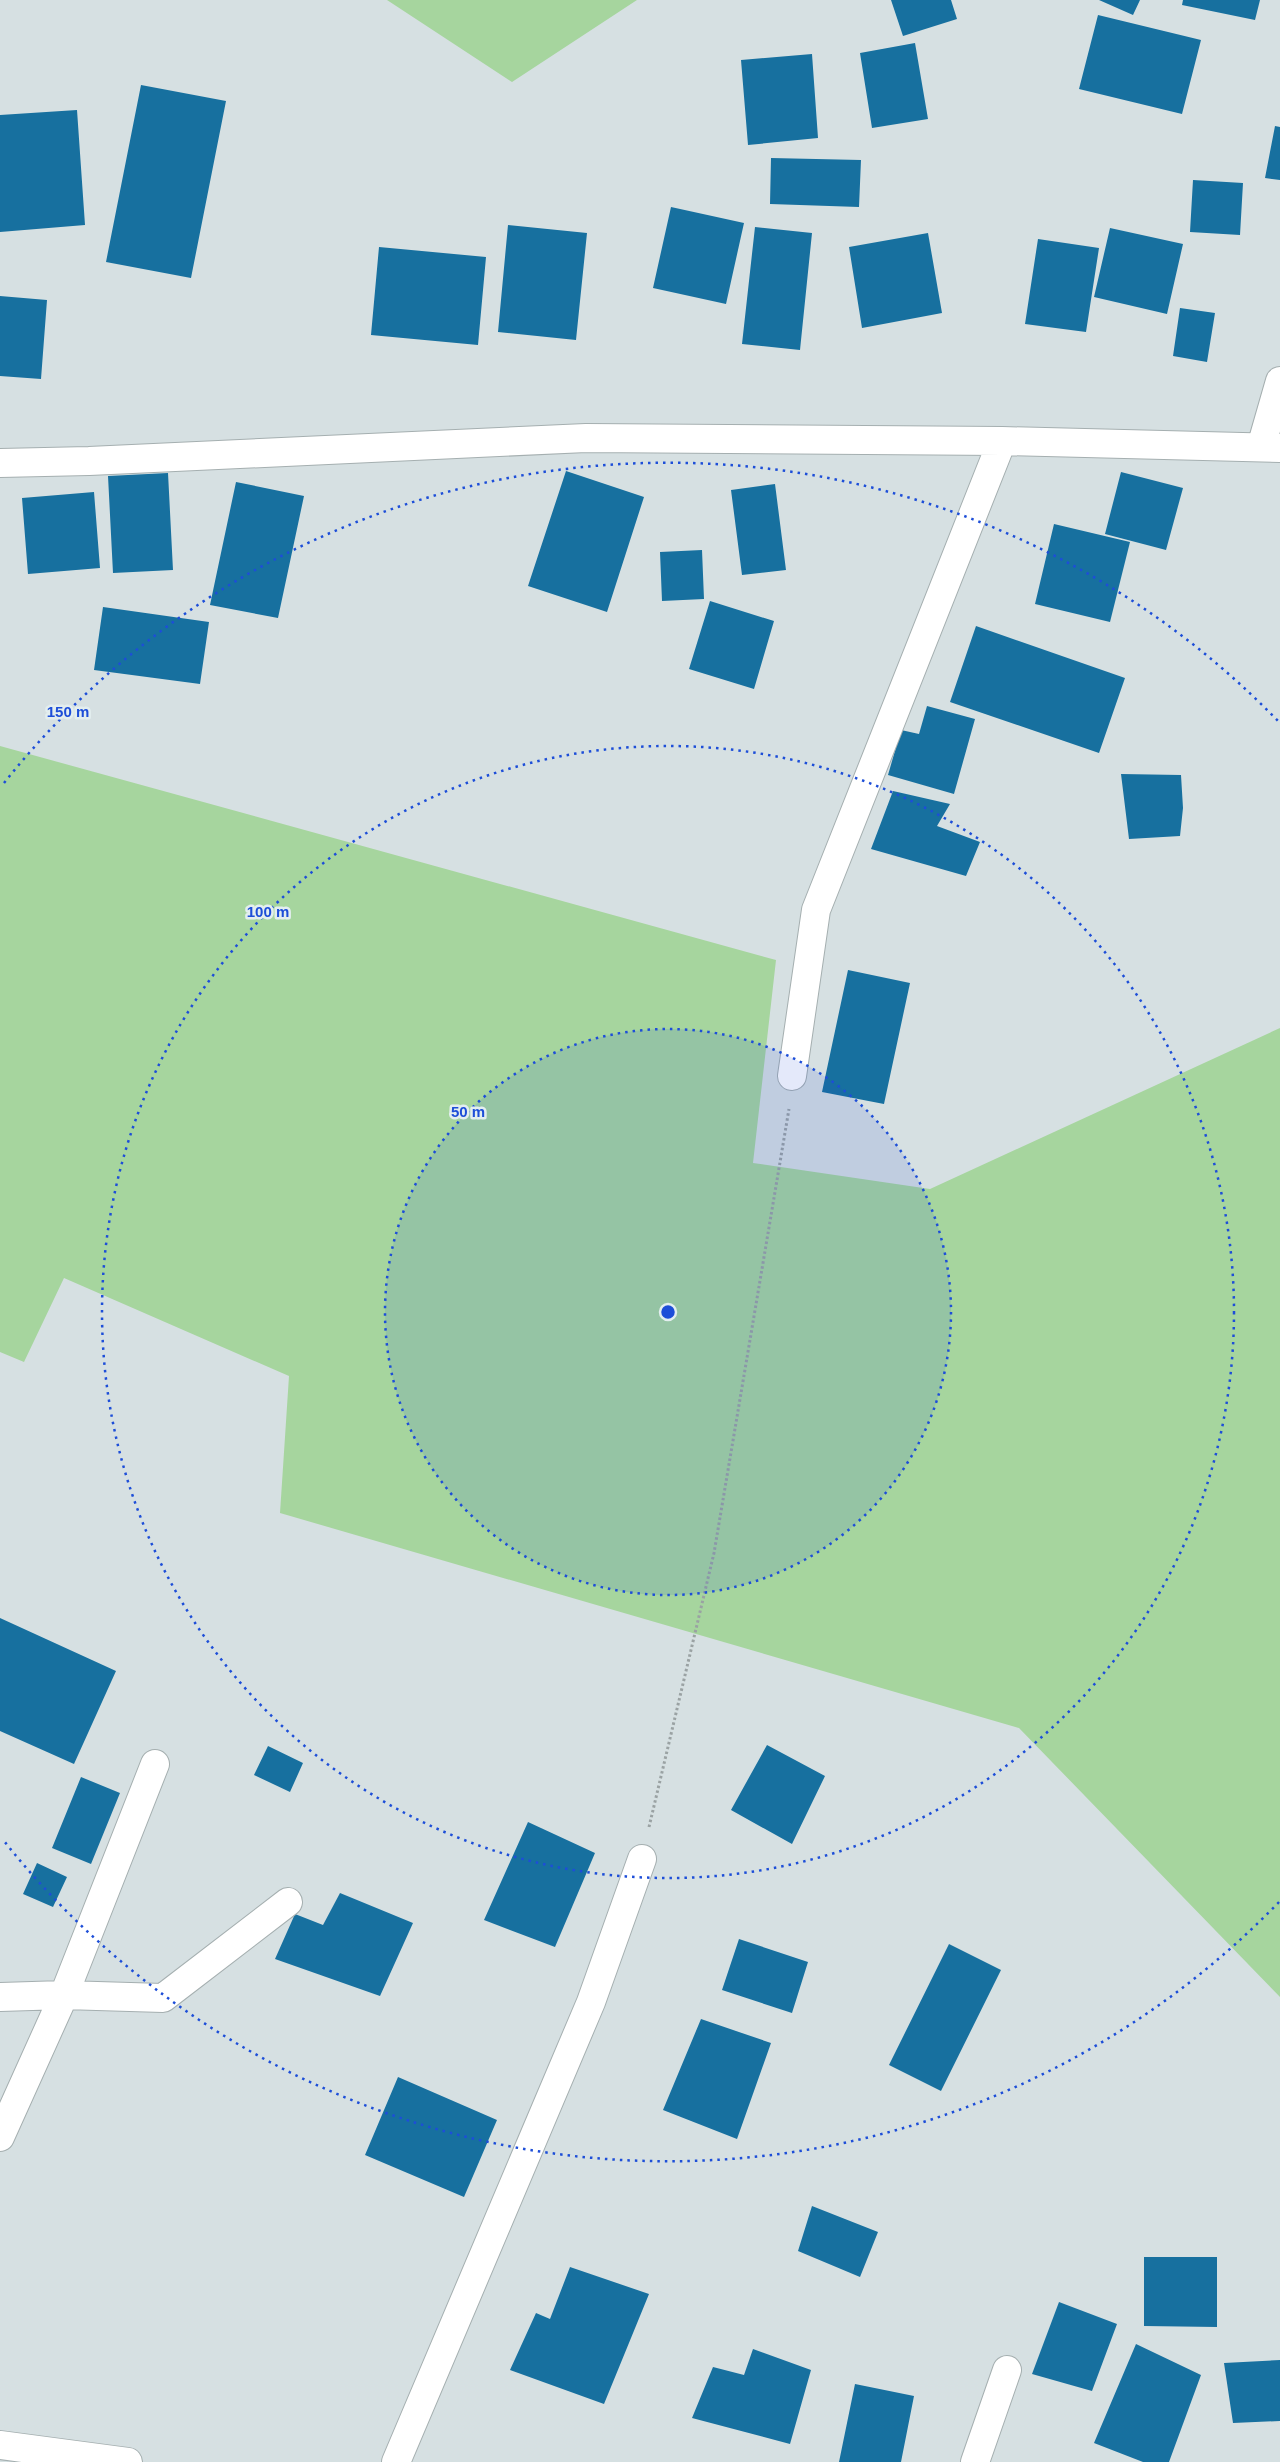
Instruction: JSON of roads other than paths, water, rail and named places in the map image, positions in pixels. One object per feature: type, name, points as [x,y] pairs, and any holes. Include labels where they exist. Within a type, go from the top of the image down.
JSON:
[{"type":"street","points":[[0,463],[99,461],[586,438],[1002,440],[1271,448],[1280,381]]},
{"type":"street","points":[[792,1076],[816,910],[1002,440]]},
{"type":"street","points":[[0,2137],[64,1995],[155,1764]]},
{"type":"street","points":[[396,2462],[591,2002],[642,1859]]},
{"type":"street","points":[[0,1998],[64,1995],[163,1998],[288,1902]]},
{"type":"street","points":[[975,2462],[1007,2370]]},
{"type":"street","points":[[0,2445],[128,2462]]}]
